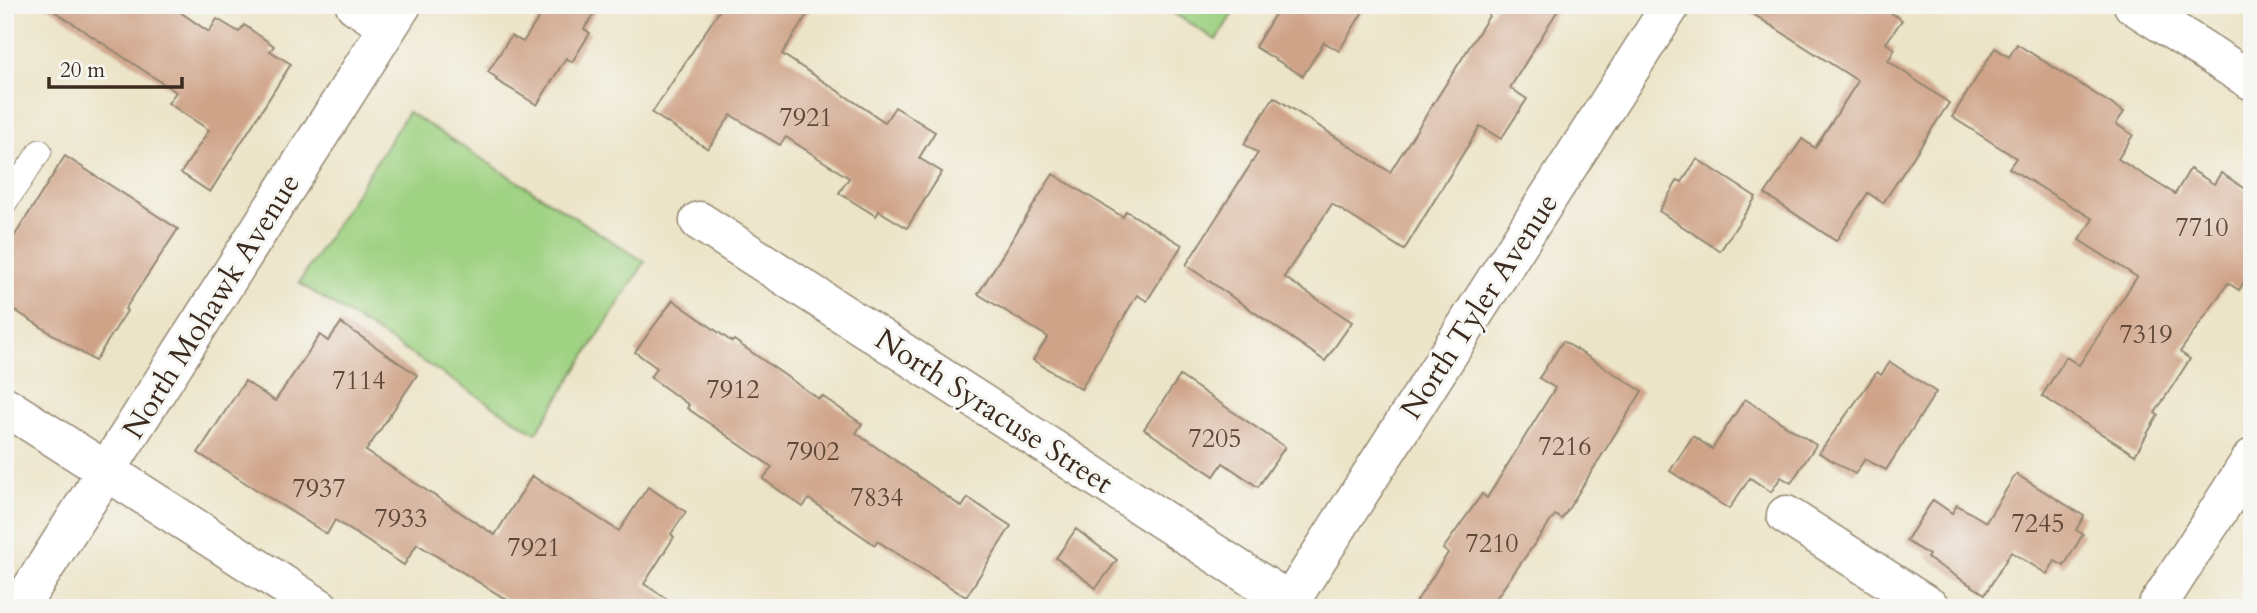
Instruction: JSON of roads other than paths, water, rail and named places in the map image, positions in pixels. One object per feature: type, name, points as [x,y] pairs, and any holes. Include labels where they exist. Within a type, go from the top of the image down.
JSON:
[{"type":"street","points":[[355,5],[395,16]]},
{"type":"street","name":"North Tyler Avenue","points":[[1288,605],[1671,5]]},
{"type":"street","points":[[2133,5],[2252,81]]},
{"type":"street","name":"North Mohawk Avenue","points":[[19,608],[395,16]]},
{"type":"street","name":"North Syracuse Street","points":[[699,221],[1288,605]]},
{"type":"street","points":[[5,406],[320,608]]},
{"type":"street","points":[[2156,608],[2252,458]]},
{"type":"street","points":[[1786,515],[1931,608]]},
{"type":"lane","points":[[5,203],[40,151]]}]
